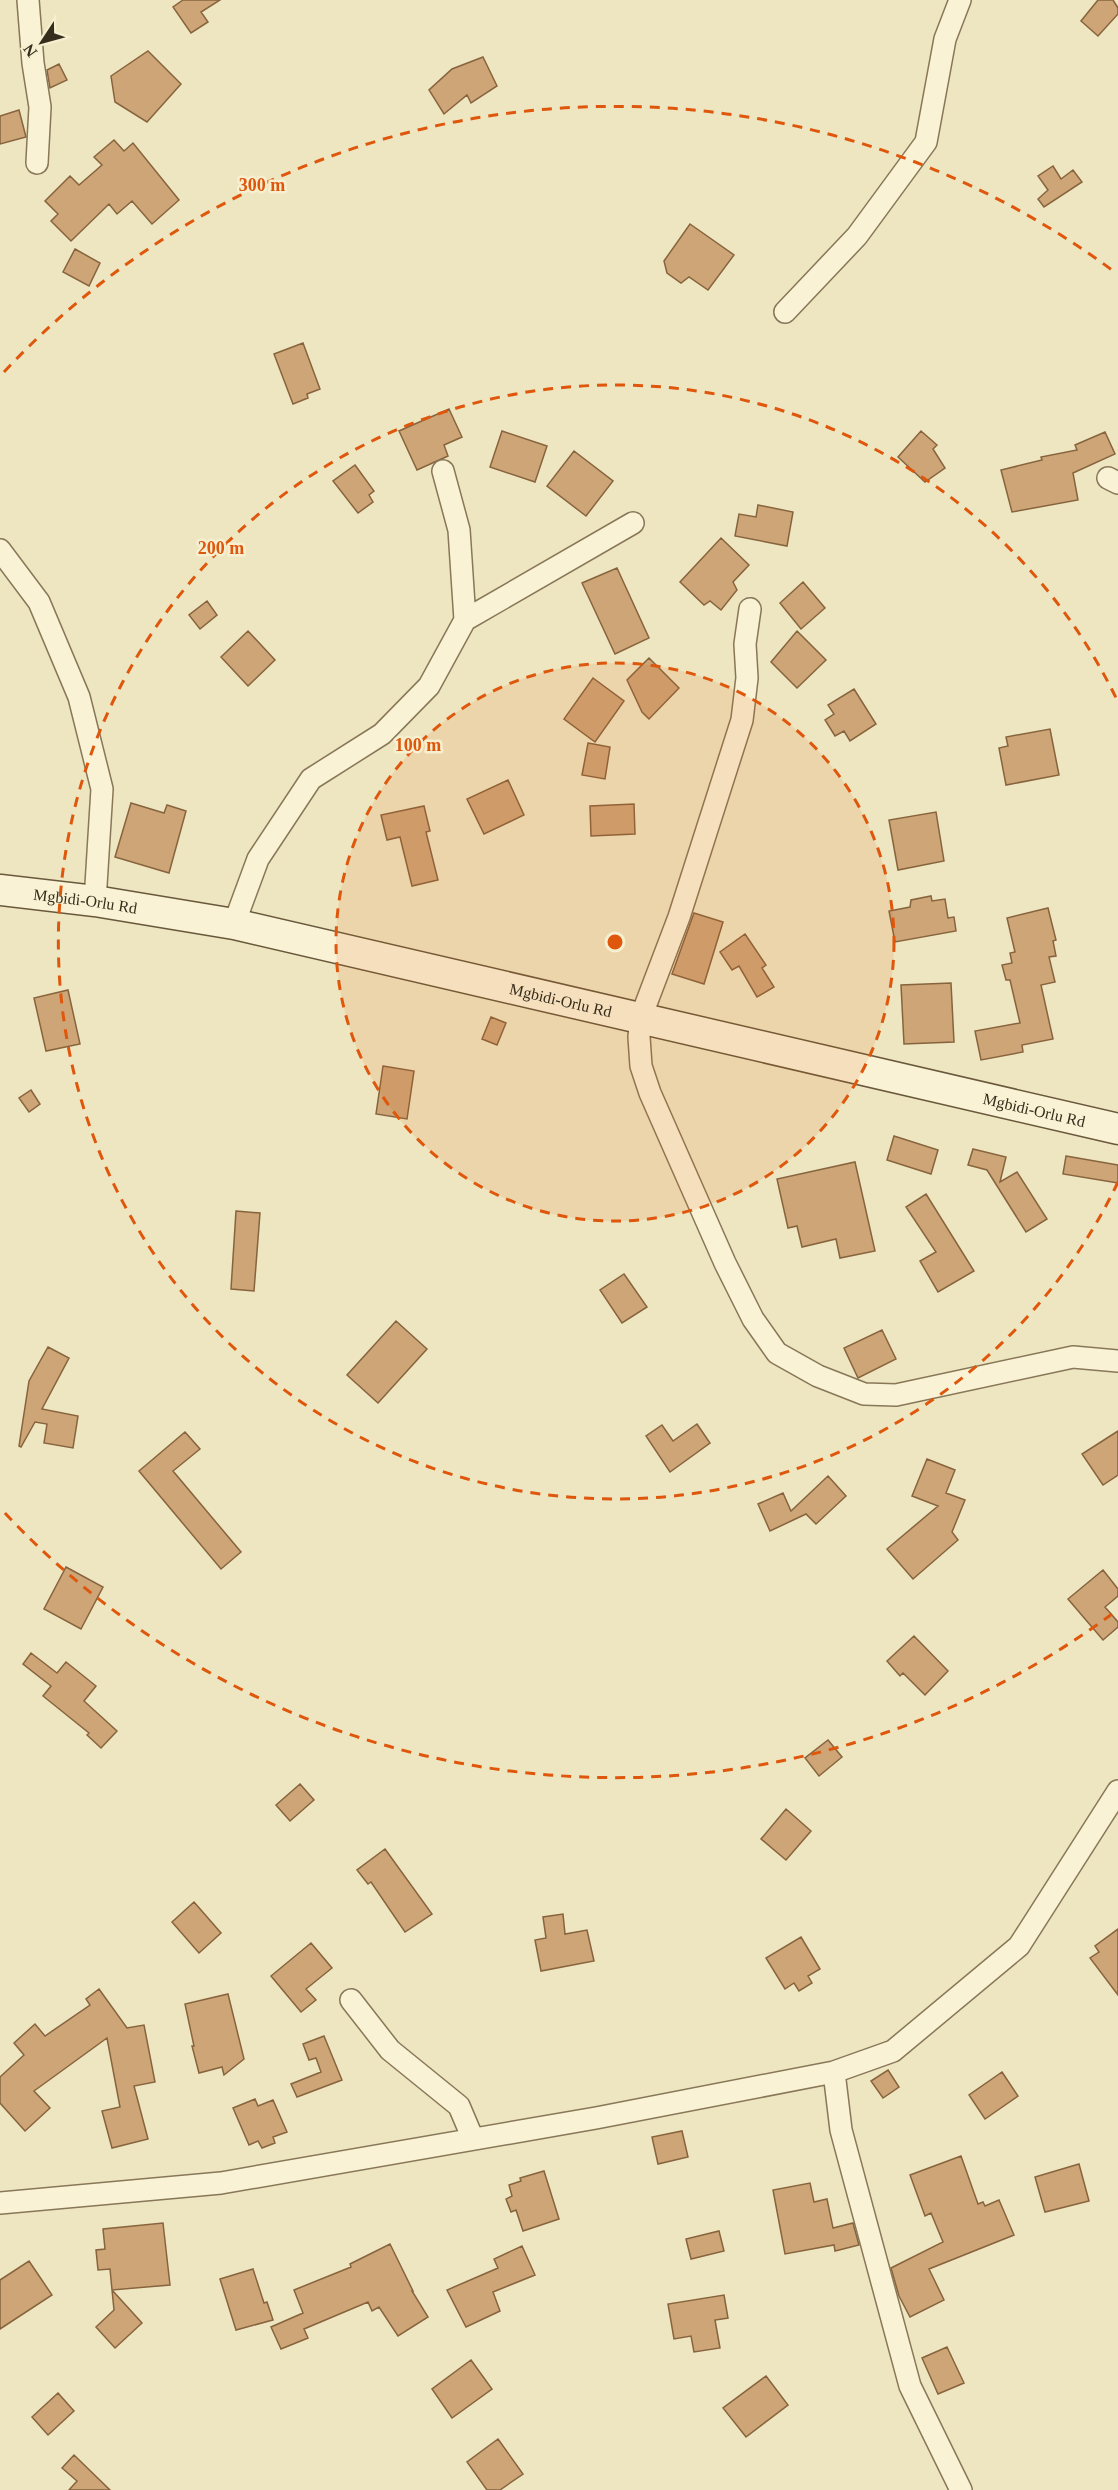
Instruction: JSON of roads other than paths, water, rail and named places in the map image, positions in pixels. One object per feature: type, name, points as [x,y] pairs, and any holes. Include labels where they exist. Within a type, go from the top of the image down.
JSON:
[{"type":"main road","name":"Mgbidi-Orlu Rd","points":[[0,890],[234,924],[1118,1129]]},
{"type":"street","points":[[28,0],[33,63],[40,107],[37,163]]},
{"type":"street","points":[[784,312],[857,236],[926,142],[945,39],[960,0]]},
{"type":"street","points":[[443,471],[459,530],[465,620]]},
{"type":"street","points":[[234,924],[258,859],[311,779],[382,734],[429,686],[465,620],[633,523]]},
{"type":"street","points":[[0,550],[39,602],[79,697],[102,789],[95,902]]},
{"type":"street","points":[[750,609],[745,644],[747,678],[742,720],[679,917],[641,1017],[639,1037],[641,1066],[650,1093],[753,1319],[777,1353],[818,1376],[864,1394],[896,1395],[1073,1357],[1118,1362]]},
{"type":"street","points":[[0,2203],[221,2183],[596,2118],[834,2072],[893,2051],[1019,1946],[1118,1791]]},
{"type":"street","points":[[351,2000],[390,2050],[459,2106],[473,2139]]},
{"type":"street","points":[[834,2072],[841,2130],[910,2386],[961,2490]]}]
